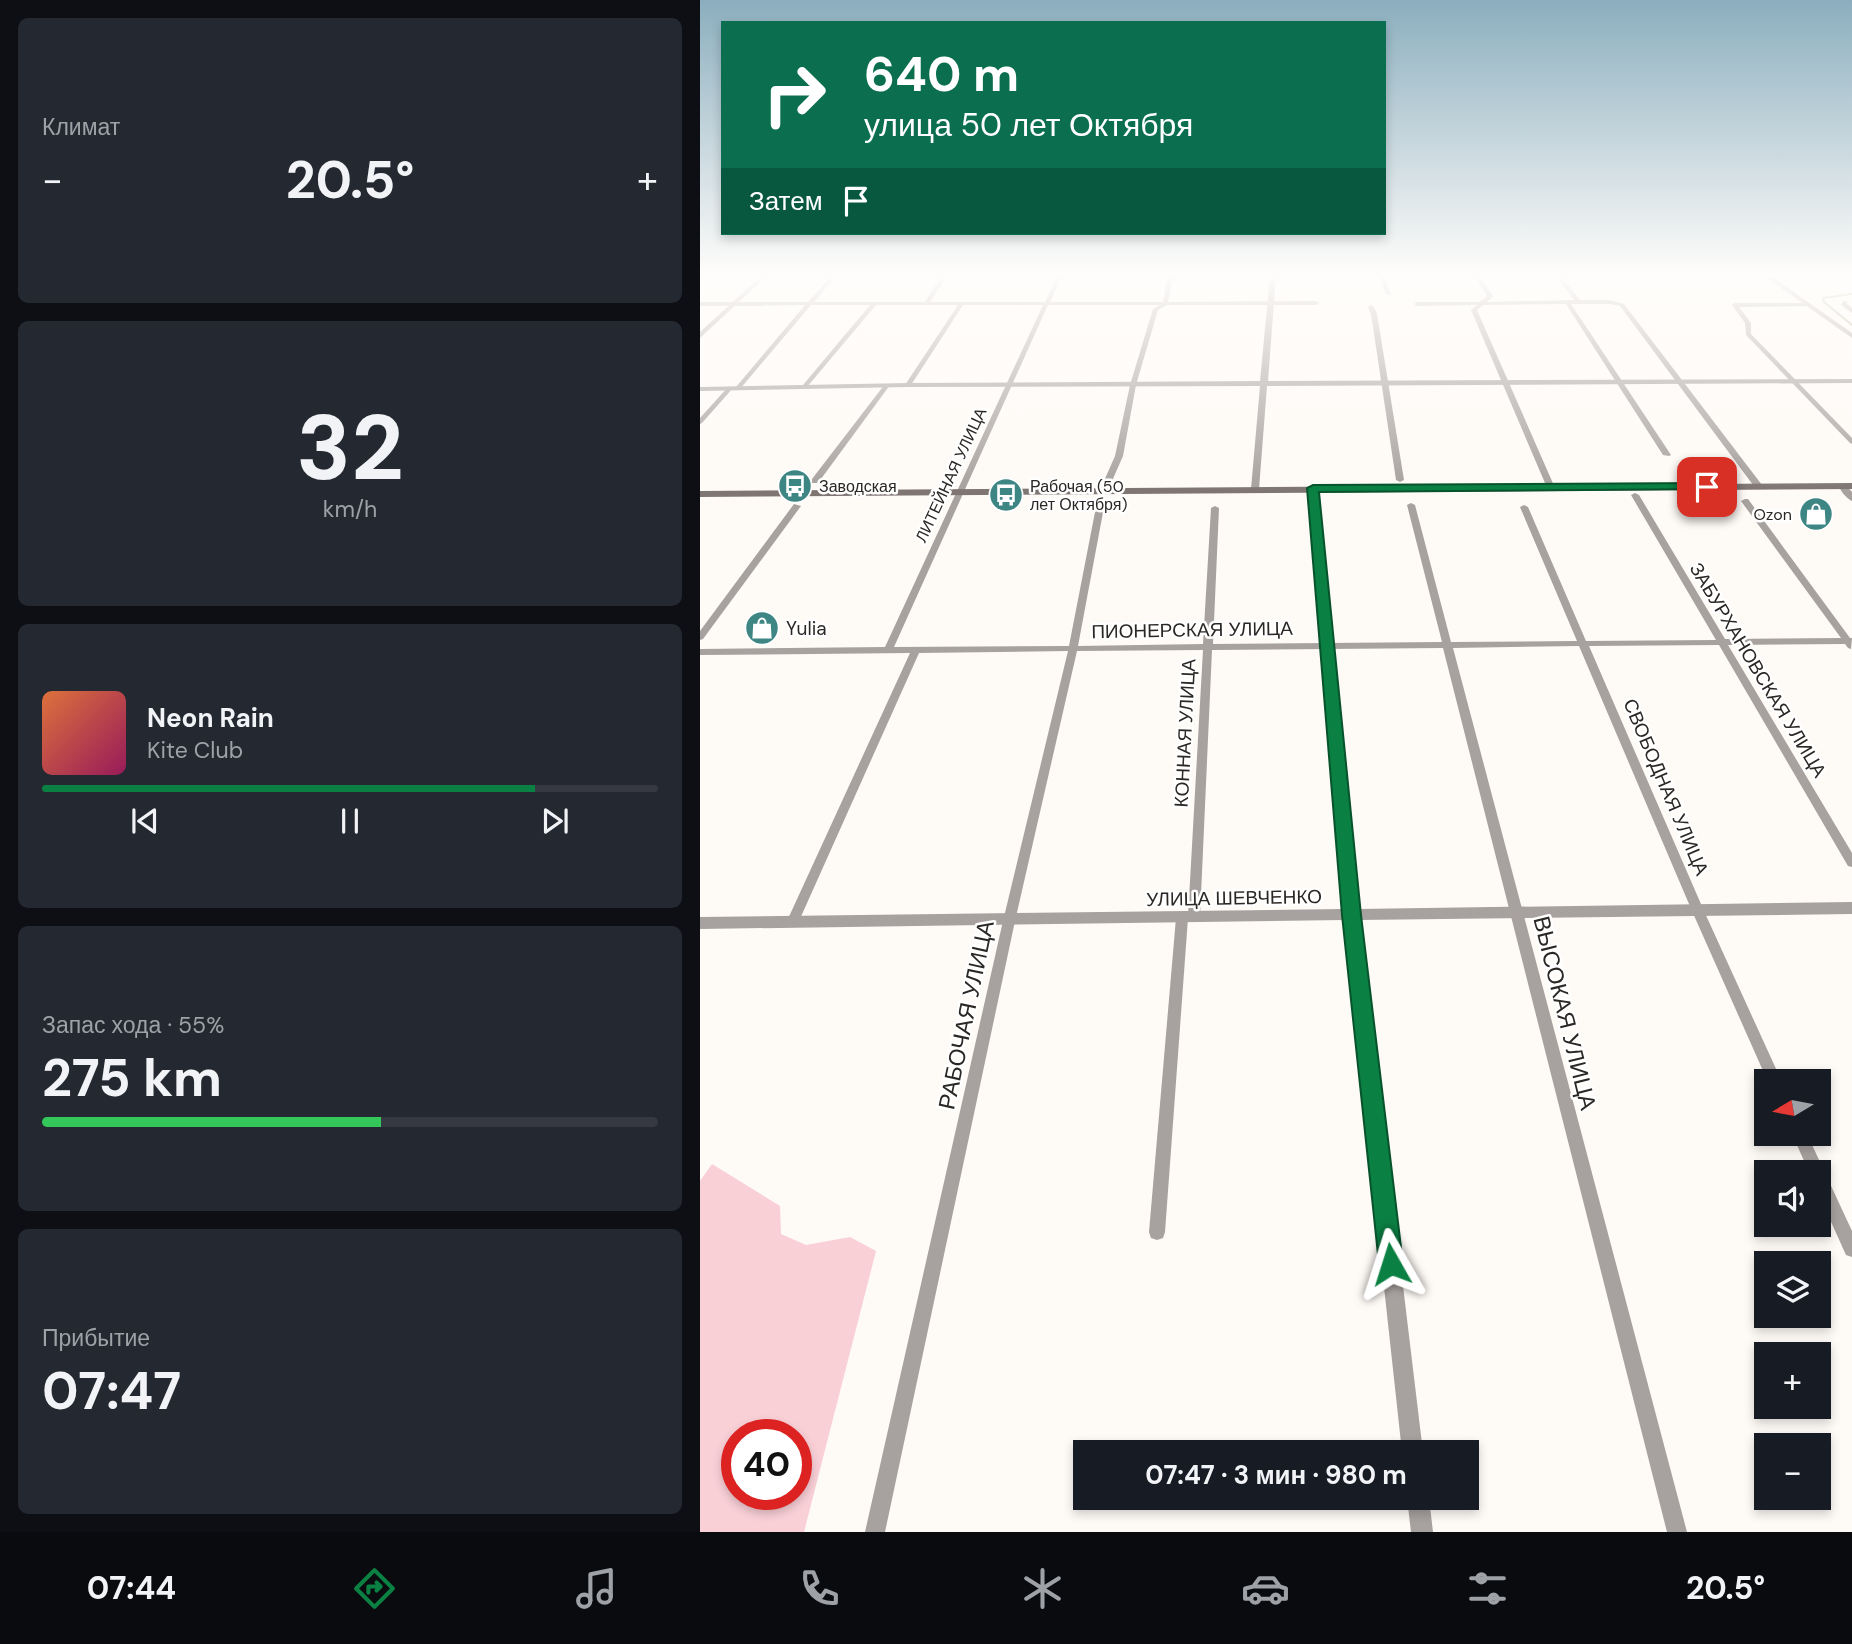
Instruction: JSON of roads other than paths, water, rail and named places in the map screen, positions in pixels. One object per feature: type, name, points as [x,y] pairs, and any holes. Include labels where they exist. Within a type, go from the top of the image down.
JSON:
[{"type":"main road","points":[[700,494],[1847,486]]},
{"type":"street","points":[[700,422],[770,347]]},
{"type":"street","points":[[805,386],[837,347]]},
{"type":"street","points":[[908,385],[933,347]]},
{"type":"street","name":"ЛИТЕЙНАЯ УЛИЦА","points":[[888,650],[959,491],[1028,347]]},
{"type":"street","points":[[1104,490],[1119,456],[1132,385],[1144,347]]},
{"type":"street","points":[[1255,489],[1268,347]]},
{"type":"street","points":[[1379,347],[1401,480]]},
{"type":"street","points":[[1491,347],[1551,488]]},
{"type":"street","points":[[1597,347],[1667,455]]},
{"type":"street","points":[[1655,347],[1759,487]]},
{"type":"street","points":[[1761,347],[1852,442]]},
{"type":"street","points":[[700,388],[1852,381]]},
{"type":"street","points":[[815,481],[887,385]]},
{"type":"street","points":[[1847,486],[1852,498]]},
{"type":"street","points":[[1313,488],[1351,915],[1412,1440]]},
{"type":"street","name":"ЗАБУРХАНОВСКАЯ УЛИЦА","points":[[1634,495],[1852,863]]},
{"type":"street","points":[[1745,501],[1851,643]]},
{"type":"street","name":"ВЫСОКАЯ УЛИЦА","points":[[1411,505],[1677,1532]]},
{"type":"street","points":[[700,637],[797,506]]},
{"type":"street","name":"РАБОЧАЯ УЛИЦА","points":[[875,1532],[1009,921],[1073,648],[1100,507]]},
{"type":"street","name":"СВОБОДНАЯ УЛИЦА","points":[[1524,507],[1698,911],[1770,1069]]},
{"type":"street","name":"КОННАЯ УЛИЦА","points":[[1157,1232],[1188,917],[1208,647],[1215,508]]},
{"type":"street","name":"ПИОНЕРСКАЯ УЛИЦА","points":[[700,652],[1851,643]]},
{"type":"street","points":[[793,921],[916,650]]},
{"type":"street","name":"УЛИЦА ШЕВЧЕНКО","points":[[700,923],[1852,908]]},
{"type":"street","points":[[1831,1203],[1852,1249]]},
{"type":"street","points":[[1419,1510],[1422,1532]]},
{"type":"place","name":"Заводская","points":[[795,486]]},
{"type":"place","name":"Рабочая (50 лет Октября)","points":[[1006,495]]},
{"type":"place","name":"Ozon","points":[[1816,514]]},
{"type":"place","name":"Yulia","points":[[762,628]]}]
